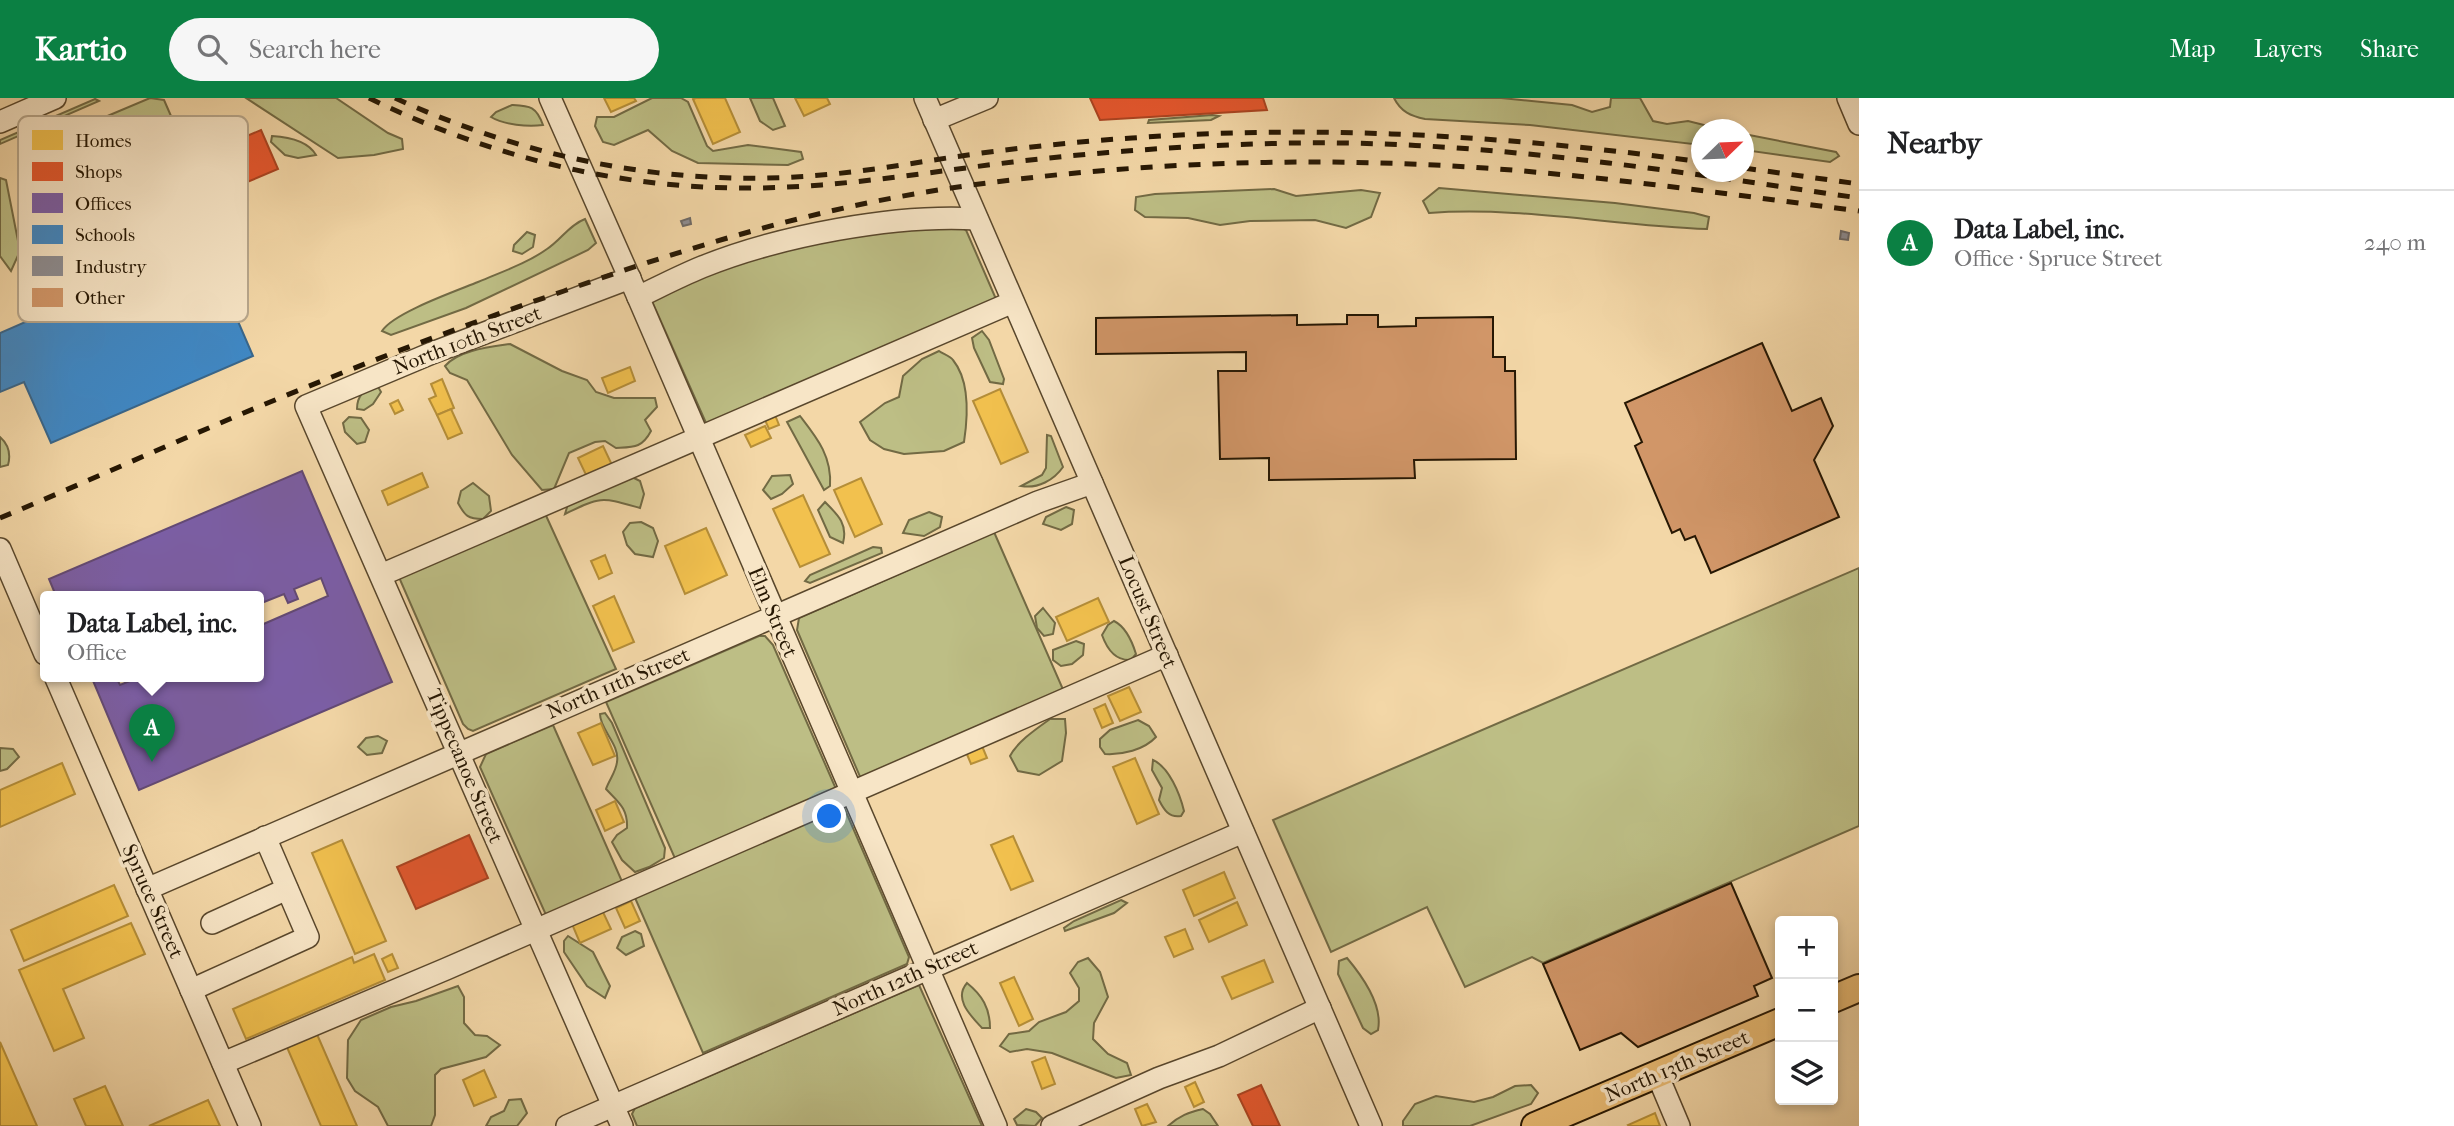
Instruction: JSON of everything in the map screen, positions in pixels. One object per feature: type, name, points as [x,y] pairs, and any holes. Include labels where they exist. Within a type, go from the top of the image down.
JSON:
[{"type":"main road","points":[[1838,997],[1859,988]]},
{"type":"main road","name":"North 13th Street","points":[[1535,1126],[1775,1023]]},
{"type":"street","points":[[0,122],[55,98]]},
{"type":"street","name":"Elm Street","points":[[550,98],[996,1126]]},
{"type":"street","name":"Locust Street","points":[[925,98],[1371,1126]]},
{"type":"street","points":[[934,120],[987,98]]},
{"type":"street","points":[[1848,98],[1859,124]]},
{"type":"street","name":"North 10th Street","points":[[306,405],[406,363],[634,287],[806,236],[869,225],[945,218],[977,219]]},
{"type":"street","points":[[381,575],[1013,302]]},
{"type":"street","name":"Tippecanoe Street","points":[[306,405],[622,1126]]},
{"type":"street","name":"North 11th Street","points":[[147,888],[1038,502],[1092,483]]},
{"type":"street","points":[[0,549],[40,642]]},
{"type":"street","points":[[223,1063],[1167,655]]},
{"type":"street","name":"Spruce Street","points":[[58,682],[250,1126]]},
{"type":"street","name":"North 12th Street","points":[[567,1126],[1243,832]]},
{"type":"street","points":[[191,990],[309,937],[265,837]]},
{"type":"street","points":[[212,923],[287,889]]},
{"type":"street","points":[[1052,1126],[1159,1078],[1219,1056],[1320,1008]]},
{"type":"street","points":[[1657,1074],[1679,1126]]},
{"type":"green space","points":[[150,98],[164,100],[171,116],[107,116]]},
{"type":"green space","points":[[246,98],[336,98],[388,133],[402,139],[403,149],[338,158]]},
{"type":"green space","points":[[652,98],[681,98],[688,102],[707,146],[713,151],[748,145],[801,152],[803,159],[788,165],[698,163],[672,151],[648,130],[614,145],[603,142],[595,126],[597,117],[614,117]]},
{"type":"green space","points":[[750,98],[773,98],[785,126],[773,130],[760,121]]},
{"type":"green space","points":[[1394,98],[1501,98],[1572,105],[1592,112],[1610,107],[1611,98],[1640,98],[1653,121],[1667,124],[1691,122],[1691,144],[1530,125],[1425,119],[1407,113]]},
{"type":"green space","points":[[95,99],[99,101],[64,116],[56,116]]},
{"type":"green space","points":[[512,105],[532,108],[543,125],[516,125],[491,117]]},
{"type":"green space","points":[[1219,116],[1211,120],[1148,123],[1149,120]]},
{"type":"green space","points":[[18,132],[18,136],[0,144],[0,140]]},
{"type":"green space","points":[[272,136],[303,143],[316,155],[298,158],[285,155],[271,142]]},
{"type":"green space","points":[[1754,136],[1836,152],[1839,156],[1830,162],[1754,151]]},
{"type":"green space","points":[[0,178],[6,180],[18,241],[18,255],[11,271],[0,256]]},
{"type":"green space","points":[[1439,188],[1615,203],[1709,217],[1707,229],[1533,214],[1429,213],[1423,201]]},
{"type":"green space","points":[[1274,189],[1296,196],[1361,190],[1380,193],[1371,217],[1346,228],[1315,220],[1250,221],[1220,225],[1188,218],[1145,217],[1135,210],[1136,197],[1155,194]]},
{"type":"green space","points":[[585,219],[596,243],[588,250],[466,308],[391,335],[382,331],[388,324],[411,310],[531,259]]},
{"type":"green space","points":[[966,230],[996,299],[709,426],[706,423],[651,299],[766,251],[872,231]]},
{"type":"green space","points":[[527,232],[535,235],[533,247],[522,254],[513,251],[514,245]]},
{"type":"green space","points":[[982,331],[989,340],[1004,379],[1003,384],[990,382],[974,348],[972,338]]},
{"type":"green space","points":[[510,344],[562,371],[587,380],[596,392],[614,398],[655,398],[657,407],[645,420],[651,431],[648,437],[633,447],[616,448],[605,441],[595,442],[569,453],[554,489],[542,490],[512,455],[467,380],[450,373],[445,366],[466,353]]},
{"type":"green space","points":[[939,351],[950,357],[959,368],[965,388],[967,410],[964,442],[944,451],[904,454],[884,449],[870,440],[860,422],[885,403],[899,397],[903,376],[922,359]]},
{"type":"green space","points":[[377,385],[381,392],[373,404],[364,410],[357,409],[362,393]]},
{"type":"green space","points":[[800,416],[826,456],[830,486],[824,490],[787,422]]},
{"type":"green space","points":[[349,417],[361,418],[369,430],[365,442],[357,444],[345,432],[343,423]]},
{"type":"green space","points":[[1047,435],[1051,436],[1063,467],[1045,482],[1021,486],[1042,475],[1046,468]]},
{"type":"green space","points":[[0,437],[7,446],[9,457],[8,465],[0,467]]},
{"type":"green space","points":[[790,475],[793,484],[782,494],[771,499],[763,490],[772,476]]},
{"type":"green space","points":[[632,477],[640,481],[644,494],[640,508],[602,500],[565,514],[568,504]]},
{"type":"green space","points":[[473,483],[489,496],[491,511],[483,519],[467,516],[458,503],[461,491]]},
{"type":"green space","points":[[825,502],[843,525],[843,543],[830,537],[818,510]]},
{"type":"green space","points":[[1066,507],[1074,510],[1072,524],[1061,530],[1043,524],[1046,517]]},
{"type":"green space","points":[[543,509],[616,669],[473,731],[463,724],[398,575]]},
{"type":"green space","points":[[929,512],[942,517],[940,527],[924,536],[903,533],[909,520]]},
{"type":"green space","points":[[641,522],[653,528],[658,541],[653,557],[635,554],[627,545],[623,532],[630,523]]},
{"type":"green space","points":[[994,532],[1065,694],[861,779],[797,630],[799,618]]},
{"type":"green space","points":[[873,547],[881,548],[882,553],[810,583],[805,581],[810,575]]},
{"type":"green space","points":[[1859,568],[1859,826],[1543,963],[1532,957],[1465,987],[1427,907],[1331,952],[1273,820]]},
{"type":"green space","points":[[1043,608],[1055,623],[1053,634],[1044,636],[1037,628],[1035,616]]},
{"type":"green space","points":[[1114,621],[1125,631],[1133,644],[1136,654],[1131,660],[1117,656],[1104,640],[1102,635]]},
{"type":"green space","points":[[759,636],[765,636],[773,645],[836,789],[677,863],[606,702]]},
{"type":"green space","points":[[1076,641],[1084,644],[1083,655],[1072,664],[1061,666],[1053,660],[1053,650]]},
{"type":"green space","points":[[605,713],[612,723],[665,848],[664,858],[635,872],[622,860],[612,842],[627,828],[627,821],[621,806],[606,789],[615,769],[617,755],[601,720],[600,714]]},
{"type":"green space","points":[[1050,719],[1065,719],[1062,761],[1039,775],[1018,771],[1010,756],[1013,751],[1027,736]]},
{"type":"green space","points":[[1138,720],[1149,726],[1156,737],[1132,751],[1105,754],[1100,747],[1100,739],[1110,730]]},
{"type":"green space","points":[[553,725],[624,886],[546,915],[480,767],[486,754]]},
{"type":"green space","points":[[378,736],[387,741],[382,753],[367,755],[358,747],[366,738]]},
{"type":"green space","points":[[0,748],[13,749],[19,757],[7,769],[0,771]]},
{"type":"green space","points":[[1153,760],[1173,782],[1184,811],[1181,816],[1173,816],[1167,812],[1159,800],[1162,788],[1152,770]]},
{"type":"green space","points":[[843,805],[909,957],[907,964],[703,1053],[632,891]]},
{"type":"green space","points":[[1121,900],[1127,903],[1114,913],[1065,931],[1064,928],[1074,921]]},
{"type":"green space","points":[[635,931],[641,934],[644,946],[626,955],[617,948],[622,937]]},
{"type":"green space","points":[[568,936],[593,952],[610,986],[605,998],[587,986],[564,952],[564,941]]},
{"type":"green space","points":[[1088,958],[1100,972],[1108,997],[1094,1023],[1093,1039],[1108,1054],[1127,1063],[1131,1075],[1116,1078],[1052,1053],[1027,1049],[1010,1052],[1000,1046],[1009,1034],[1029,1031],[1039,1022],[1066,1012],[1079,1001],[1079,988],[1070,973],[1078,962]]},
{"type":"green space","points":[[1347,958],[1375,1001],[1378,1030],[1371,1034],[1363,1028],[1338,974],[1339,961]]},
{"type":"green space","points":[[967,983],[984,1002],[989,1014],[990,1028],[982,1028],[965,1007],[962,995]]},
{"type":"green space","points":[[919,985],[982,1126],[637,1126],[632,1114],[635,1108]]},
{"type":"green space","points":[[458,986],[464,997],[464,1023],[475,1035],[487,1036],[500,1045],[486,1057],[441,1069],[435,1075],[435,1115],[431,1126],[388,1126],[378,1107],[355,1091],[347,1078],[348,1040],[361,1020],[391,1007]]},
{"type":"green space","points":[[1531,1085],[1538,1093],[1531,1104],[1470,1126],[1403,1126],[1403,1121],[1415,1104],[1436,1096],[1474,1102],[1493,1097],[1515,1086]]},
{"type":"green space","points":[[521,1099],[527,1113],[517,1126],[486,1126],[491,1117],[504,1111],[509,1100]]},
{"type":"green space","points":[[1026,1109],[1036,1112],[1042,1118],[1035,1126],[1017,1125],[1014,1119]]},
{"type":"green space","points":[[1203,1109],[1218,1126],[1168,1126],[1184,1115]]},
{"type":"building: Homes","points":[[604,98],[634,98],[636,101],[611,112]]},
{"type":"building: Homes","points":[[725,98],[740,132],[713,144],[693,99]]},
{"type":"building: Homes","points":[[795,98],[827,98],[830,104],[804,116]]},
{"type":"building: Homes","points":[[630,367],[635,381],[608,393],[602,378]]},
{"type":"building: Homes","points":[[442,379],[454,408],[437,415],[429,399],[436,396],[431,384]]},
{"type":"building: Homes","points":[[1000,389],[1028,452],[1001,464],[973,401]]},
{"type":"building: Homes","points":[[398,400],[403,410],[395,414],[390,404]]},
{"type":"building: Homes","points":[[451,409],[462,433],[448,439],[437,415]]},
{"type":"building: Homes","points":[[775,415],[779,425],[769,429],[765,420]]},
{"type":"building: Homes","points":[[765,426],[771,438],[751,447],[745,435]]},
{"type":"building: Homes","points":[[603,446],[612,465],[587,477],[578,458]]},
{"type":"building: Homes","points":[[422,473],[428,487],[388,505],[382,491]]},
{"type":"building: Homes","points":[[861,478],[882,524],[855,537],[834,490]]},
{"type":"building: Homes","points":[[803,495],[830,554],[800,567],[773,509]]},
{"type":"building: Homes","points":[[706,528],[727,575],[685,594],[665,546]]},
{"type":"building: Homes","points":[[605,555],[612,573],[599,579],[591,561]]},
{"type":"building: Homes","points":[[614,596],[634,642],[613,651],[593,606]]},
{"type":"building: Homes","points":[[1098,598],[1109,622],[1067,641],[1056,617]]},
{"type":"building: Homes","points":[[1129,687],[1141,712],[1120,721],[1108,696]]},
{"type":"building: Homes","points":[[1105,704],[1113,723],[1102,728],[1094,709]]},
{"type":"building: Homes","points":[[601,723],[615,756],[593,765],[578,733]]},
{"type":"building: Homes","points":[[982,746],[987,758],[971,764],[966,752]]},
{"type":"building: Homes","points":[[1135,758],[1159,814],[1137,824],[1113,767]]},
{"type":"building: Homes","points":[[62,763],[75,794],[0,827],[0,790]]},
{"type":"building: Homes","points":[[615,801],[624,822],[605,831],[596,810]]},
{"type":"building: Homes","points":[[1013,836],[1033,881],[1011,890],[991,845]]},
{"type":"building: Homes","points":[[342,840],[386,941],[355,954],[312,853]]},
{"type":"building: Homes","points":[[1224,872],[1235,898],[1194,916],[1183,890]]},
{"type":"building: Homes","points":[[114,885],[128,916],[24,961],[11,930]]},
{"type":"building: Homes","points":[[631,901],[640,921],[625,928],[616,908]]},
{"type":"building: Homes","points":[[1237,902],[1247,925],[1209,942],[1199,920]]},
{"type":"building: Homes","points":[[602,910],[611,929],[580,943],[572,924]]},
{"type":"building: Homes","points":[[131,923],[145,954],[63,989],[84,1038],[54,1051],[19,970]]},
{"type":"building: Homes","points":[[1185,929],[1193,949],[1174,957],[1165,937]]},
{"type":"building: Homes","points":[[374,954],[385,980],[246,1039],[233,1009],[352,957],[354,963]]},
{"type":"building: Homes","points":[[392,954],[398,968],[388,972],[382,959]]},
{"type":"building: Homes","points":[[1264,960],[1273,982],[1232,999],[1222,977]]},
{"type":"building: Homes","points":[[1014,977],[1033,1019],[1019,1026],[1000,983]]},
{"type":"building: Homes","points":[[316,1032],[357,1126],[321,1126],[286,1045]]},
{"type":"building: Homes","points":[[0,1042],[37,1126],[0,1126]]},
{"type":"building: Homes","points":[[1045,1057],[1055,1084],[1042,1089],[1032,1062]]},
{"type":"building: Homes","points":[[484,1070],[496,1097],[474,1106],[463,1080]]},
{"type":"building: Homes","points":[[1195,1082],[1204,1102],[1194,1107],[1185,1087]]},
{"type":"building: Homes","points":[[105,1086],[123,1126],[86,1126],[74,1099]]},
{"type":"building: Homes","points":[[208,1100],[220,1126],[149,1126]]},
{"type":"building: Homes","points":[[1147,1104],[1156,1122],[1142,1126],[1135,1109]]},
{"type":"building: Homes","points":[[1655,1113],[1660,1126],[1628,1125]]},
{"type":"building: Shops","points":[[1090,98],[1263,98],[1267,110],[1100,120]]},
{"type":"building: Shops","points":[[261,130],[278,169],[248,182],[248,136]]},
{"type":"building: Shops","points":[[469,835],[488,878],[416,909],[397,867]]},
{"type":"building: Shops","points":[[1261,1085],[1280,1126],[1253,1126],[1238,1095]]},
{"type":"building: Offices","points":[[302,471],[392,682],[139,790],[94,682],[118,682],[120,685],[127,682],[264,682],[264,624],[328,596],[321,578],[294,589],[298,599],[288,603],[284,594],[264,602],[264,591],[54,591],[49,579]]},
{"type":"building: Schools","points":[[25,322],[238,322],[253,356],[51,443],[24,382],[0,392],[0,333]]},
{"type":"building: Industry","points":[[690,218],[691,224],[683,226],[681,221]]},
{"type":"building: Industry","points":[[1841,231],[1849,233],[1848,240],[1840,239]]},
{"type":"building: Other","points":[[1297,315],[1297,325],[1347,324],[1347,315],[1378,315],[1378,327],[1416,326],[1416,318],[1493,317],[1493,357],[1505,357],[1505,371],[1515,371],[1516,459],[1414,460],[1415,478],[1269,480],[1269,458],[1220,459],[1218,371],[1246,371],[1246,352],[1096,354],[1096,318]]},
{"type":"building: Other","points":[[1762,343],[1792,411],[1821,398],[1833,426],[1814,460],[1839,517],[1711,573],[1695,536],[1685,540],[1680,529],[1672,533],[1635,446],[1642,442],[1625,403]]},
{"type":"building: Other","points":[[1731,883],[1772,978],[1754,986],[1758,996],[1638,1047],[1621,1033],[1580,1050],[1543,964]]},
{"type":"railway","points":[[369,98],[462,137],[558,166],[656,183],[707,187],[821,185],[1048,158],[1153,149],[1364,143],[1577,159],[1859,198]]},
{"type":"railway","points":[[395,98],[444,119],[545,152],[650,172],[703,177],[809,176],[1062,144],[1275,132],[1489,139],[1691,161]]},
{"type":"railway","points":[[0,518],[264,405],[498,314],[613,274],[762,228],[914,194],[1094,171],[1224,164],[1355,162],[1485,168],[1579,176],[1859,211]]},
{"type":"railway","points":[[1754,169],[1859,184]]},
{"type":"place","name":"Data Label, inc.","points":[[152,762]]}]
